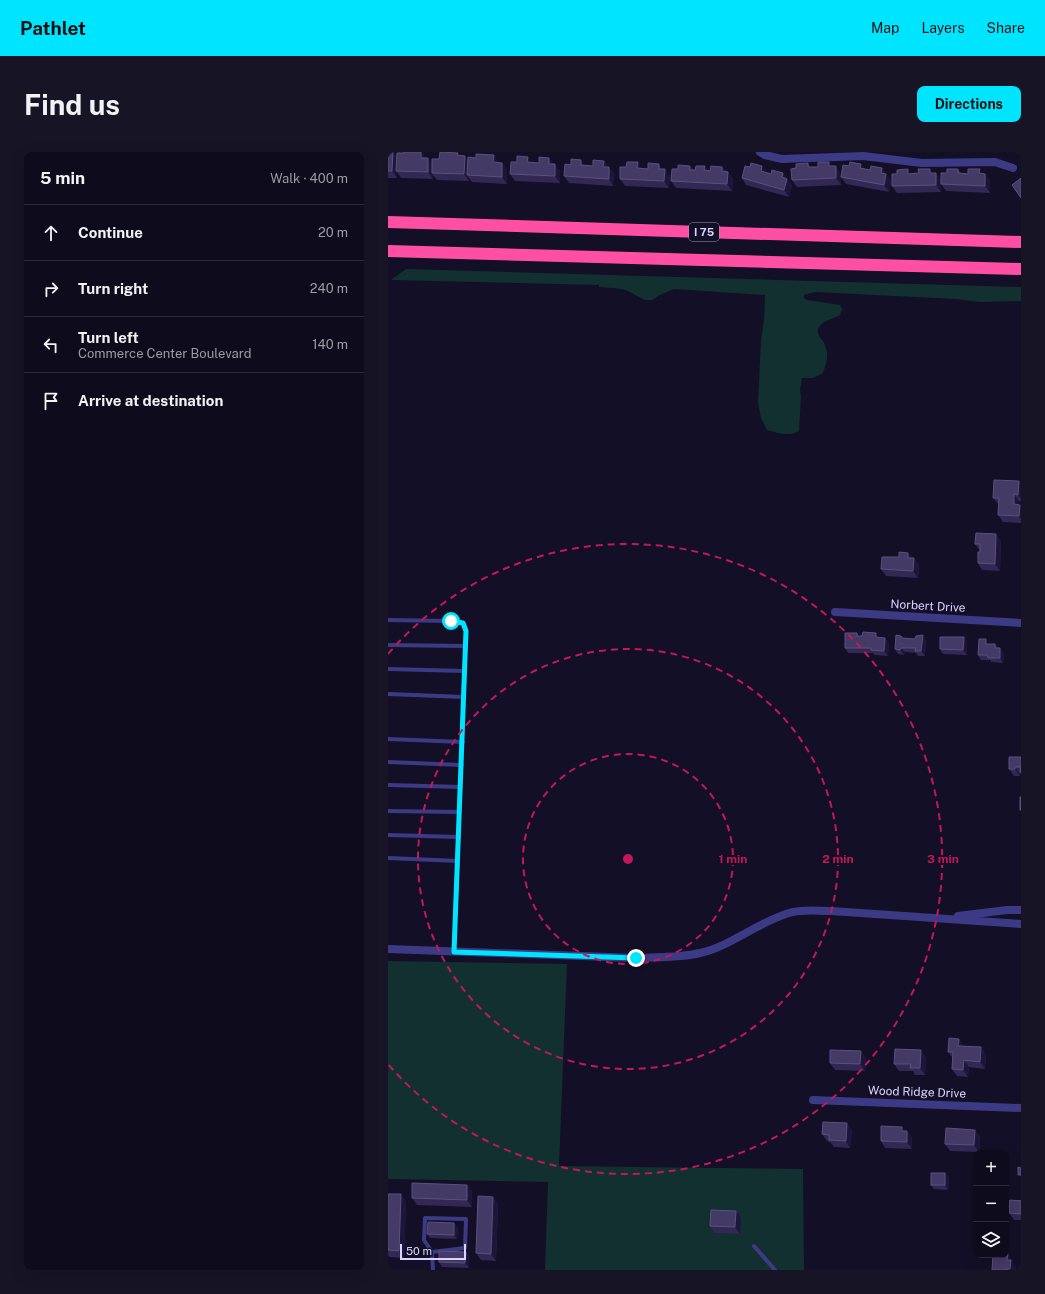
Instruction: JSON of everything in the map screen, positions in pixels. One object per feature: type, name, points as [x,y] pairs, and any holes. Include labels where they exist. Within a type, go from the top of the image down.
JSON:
[{"type":"highway","name":"I 75","points":[[388,222],[1021,242]]},
{"type":"highway","points":[[388,251],[1021,269]]},
{"type":"street","points":[[760,152],[765,155],[782,159],[863,156],[922,163],[994,162],[1012,168]]},
{"type":"street","name":"Norbert Drive","points":[[834,612],[1021,623]]},
{"type":"street","points":[[942,919],[1007,910],[1021,910]]},
{"type":"street","points":[[388,950],[636,958],[676,956],[700,953],[728,942],[789,913],[810,911],[831,911],[1021,924]]},
{"type":"street","name":"Wood Ridge Drive","points":[[813,1100],[1021,1108]]},
{"type":"lane","points":[[388,620],[451,621],[463,623],[466,631],[454,952]]},
{"type":"lane","points":[[388,645],[466,646]]},
{"type":"lane","points":[[388,669],[465,671]]},
{"type":"lane","points":[[388,694],[464,697]]},
{"type":"lane","points":[[388,739],[463,742]]},
{"type":"lane","points":[[388,762],[462,765]]},
{"type":"lane","points":[[388,785],[461,787]]},
{"type":"lane","points":[[388,810],[460,812]]},
{"type":"lane","points":[[388,835],[459,837]]},
{"type":"lane","points":[[388,858],[458,861]]},
{"type":"lane","points":[[1009,1202],[1021,1202]]},
{"type":"lane","points":[[432,1252],[466,1248],[466,1220],[425,1218],[424,1240],[432,1252],[433,1270]]},
{"type":"lane","points":[[754,1246],[775,1270]]},
{"type":"green space","points":[[406,269],[1021,287],[1021,301],[980,302],[956,299],[815,292],[804,295],[804,298],[807,300],[840,305],[842,309],[840,315],[827,320],[820,325],[818,329],[818,334],[824,343],[827,352],[823,373],[813,378],[802,378],[800,390],[799,431],[788,434],[767,430],[761,418],[758,403],[765,295],[674,289],[652,300],[645,300],[626,290],[599,287],[599,285],[391,280]]},
{"type":"green space","points":[[388,961],[567,964],[559,1166],[803,1169],[804,1270],[545,1270],[548,1182],[388,1179]]},
{"type":"building","points":[[388,152],[393,152],[392,171],[388,171]]},
{"type":"building","points":[[421,152],[421,158],[428,158],[428,172],[396,171],[397,153]]},
{"type":"building","points":[[440,152],[458,153],[457,155],[465,156],[464,174],[432,173],[432,159],[439,159]]},
{"type":"building","points":[[476,154],[494,155],[493,162],[502,163],[502,177],[467,175],[468,157],[476,158]]},
{"type":"building","points":[[517,156],[528,157],[527,162],[539,163],[539,157],[549,158],[549,164],[555,164],[555,176],[510,174],[511,162],[517,162]]},
{"type":"building","points":[[571,159],[581,160],[581,165],[593,166],[593,160],[604,161],[603,167],[609,167],[609,179],[564,176],[565,164],[571,165]]},
{"type":"building","points":[[627,162],[638,162],[637,168],[648,169],[648,163],[659,164],[659,169],[665,169],[664,181],[620,179],[620,167],[626,167]]},
{"type":"building","points":[[818,162],[829,162],[829,166],[836,166],[836,178],[792,180],[791,169],[796,168],[796,164],[808,163],[808,167],[818,167]]},
{"type":"building","points":[[850,162],[861,164],[860,168],[870,170],[871,166],[882,168],[881,173],[886,174],[884,185],[841,177],[843,165],[849,166]]},
{"type":"building","points":[[751,163],[762,166],[761,171],[771,174],[772,170],[783,173],[782,177],[787,179],[784,190],[742,178],[745,166],[750,167]]},
{"type":"building","points":[[678,165],[690,166],[689,170],[695,170],[696,166],[705,166],[704,170],[710,171],[711,166],[722,167],[722,171],[728,172],[727,184],[671,181],[672,169],[678,169]]},
{"type":"building","points":[[908,169],[908,174],[919,173],[918,169],[930,169],[930,173],[936,173],[936,185],[892,186],[892,174],[897,174],[897,170]]},
{"type":"building","points":[[947,169],[958,169],[958,173],[968,174],[968,169],[980,169],[979,173],[985,174],[985,186],[941,184],[941,173],[947,173]]},
{"type":"building","points":[[1021,178],[1021,198],[1012,185]]},
{"type":"building","points":[[994,480],[1019,481],[1018,495],[1014,494],[1014,504],[1020,505],[1019,516],[998,515],[999,498],[993,498]]},
{"type":"building","points":[[976,533],[996,534],[995,564],[978,563],[980,544],[975,544]]},
{"type":"building","points":[[899,552],[908,553],[908,558],[914,558],[913,571],[881,569],[882,557],[899,557]]},
{"type":"building","points":[[863,632],[876,633],[876,637],[885,638],[884,651],[871,650],[871,648],[845,648],[845,633],[857,633],[857,636],[862,636]]},
{"type":"building","points":[[896,635],[901,636],[902,638],[915,639],[916,636],[923,635],[921,651],[915,651],[916,648],[901,648],[900,650],[895,649]]},
{"type":"building","points":[[940,637],[964,637],[963,650],[940,649]]},
{"type":"building","points":[[979,639],[986,639],[986,644],[995,644],[995,648],[1000,648],[1000,658],[988,658],[987,655],[978,655]]},
{"type":"building","points":[[1009,757],[1021,757],[1021,767],[1009,769]]},
{"type":"building","points":[[1021,797],[1021,810],[1020,810]]},
{"type":"building","points":[[949,1038],[959,1039],[958,1046],[981,1047],[980,1062],[964,1060],[963,1070],[952,1069],[953,1052],[948,1052]]},
{"type":"building","points":[[895,1049],[921,1050],[920,1068],[910,1068],[911,1064],[894,1064]]},
{"type":"building","points":[[830,1050],[861,1051],[860,1064],[830,1063]]},
{"type":"building","points":[[823,1122],[847,1123],[846,1141],[829,1140],[829,1135],[822,1134]]},
{"type":"building","points":[[881,1126],[902,1127],[902,1131],[907,1131],[907,1142],[881,1141]]},
{"type":"building","points":[[946,1128],[975,1130],[974,1145],[945,1144]]},
{"type":"building","points":[[1018,1167],[1021,1168],[1021,1175],[1018,1175]]},
{"type":"building","points":[[931,1173],[945,1173],[945,1185],[931,1185]]},
{"type":"building","points":[[412,1183],[467,1185],[467,1200],[412,1198]]},
{"type":"building","points":[[388,1194],[401,1194],[399,1251],[388,1250]]},
{"type":"building","points":[[478,1196],[493,1197],[491,1254],[476,1253]]},
{"type":"building","points":[[1010,1200],[1021,1201],[1021,1214],[1009,1213]]},
{"type":"building","points":[[711,1210],[736,1211],[735,1227],[710,1226]]},
{"type":"building","points":[[428,1222],[454,1223],[454,1235],[427,1234]]},
{"type":"building","points":[[439,1251],[466,1252],[465,1263],[439,1262]]},
{"type":"building","points":[[993,1258],[1007,1258],[1007,1260],[1011,1260],[1010,1269],[992,1270]]},
{"type":"route","points":[[451,621],[463,623],[466,631],[454,952],[636,958]]}]
